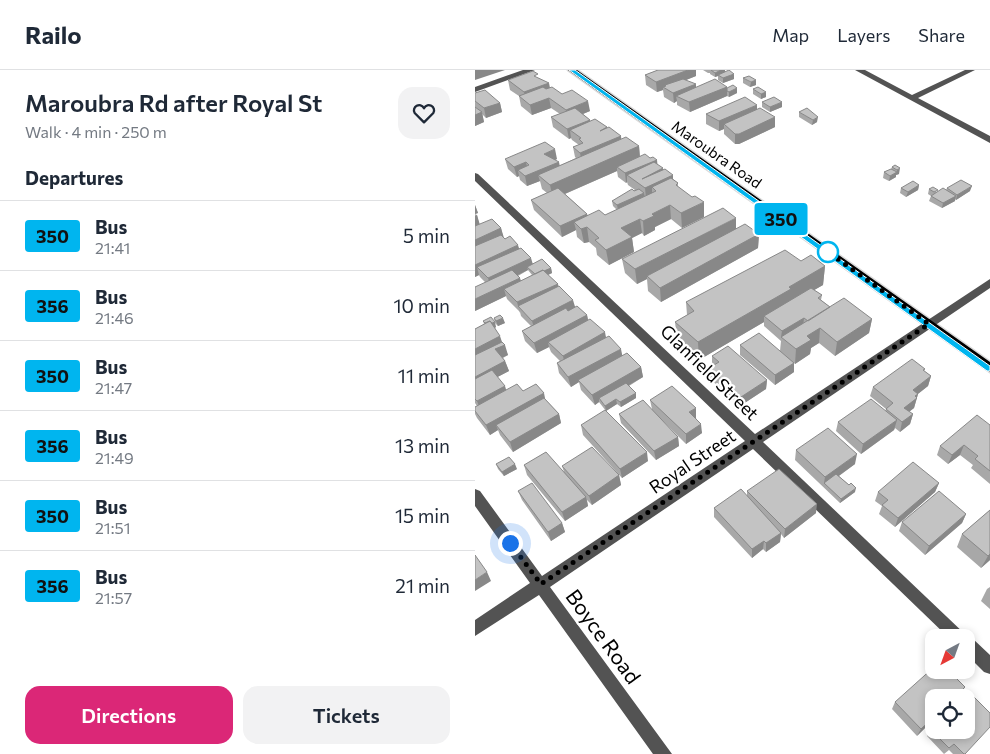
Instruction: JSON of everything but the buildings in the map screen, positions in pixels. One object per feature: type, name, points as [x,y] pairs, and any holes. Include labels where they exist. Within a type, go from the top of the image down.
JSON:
[{"type":"main road","name":"Maroubra Road","points":[[572,70],[990,368]]},
{"type":"street","points":[[475,90],[531,70]]},
{"type":"street","points":[[859,70],[990,140]]},
{"type":"street","points":[[912,98],[971,70]]},
{"type":"street","name":"Glanfield Street","points":[[475,176],[951,629]]},
{"type":"street","name":"Royal Street","points":[[475,628],[990,283]]},
{"type":"street","name":"Boyce Road","points":[[475,494],[663,754]]},
{"type":"street","points":[[975,652],[990,666]]},
{"type":"bus line","name":"350","points":[[572,70],[990,368]]},
{"type":"route","points":[[510,543],[541,584],[929,324],[821,247],[828,252]]}]
